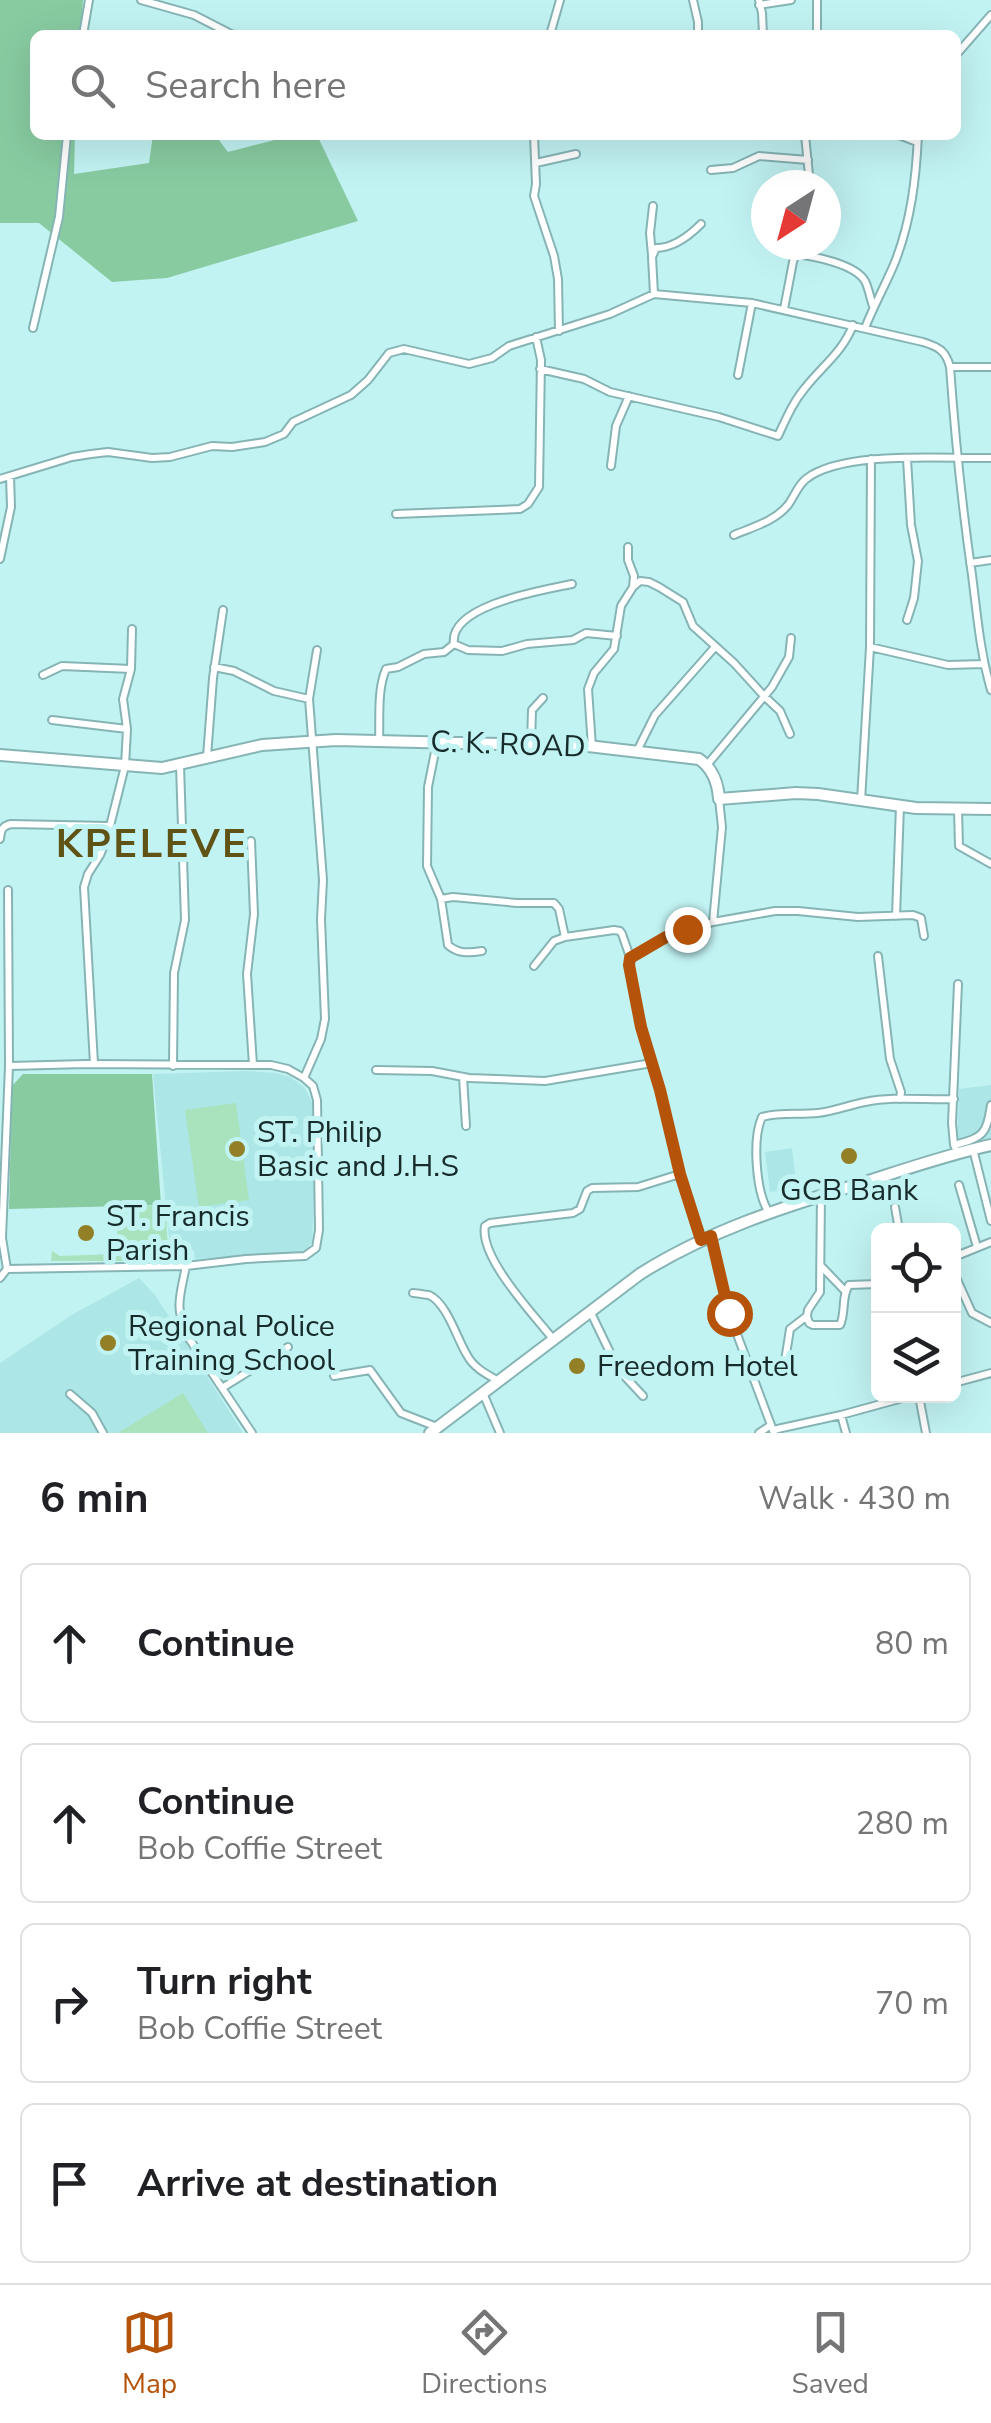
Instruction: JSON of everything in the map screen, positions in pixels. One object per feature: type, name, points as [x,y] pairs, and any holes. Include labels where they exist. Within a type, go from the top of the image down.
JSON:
[{"type":"street","points":[[84,30],[89,0]]},
{"type":"street","points":[[141,0],[194,15],[223,30]]},
{"type":"street","points":[[551,30],[560,0]]},
{"type":"street","points":[[692,0],[698,30]]},
{"type":"street","points":[[762,30],[759,3],[791,0]]},
{"type":"street","points":[[817,0],[817,30]]},
{"type":"street","points":[[961,49],[991,15]]},
{"type":"street","points":[[978,30],[991,30]]},
{"type":"street","points":[[32,328],[58,217],[67,140]]},
{"type":"street","points":[[534,140],[534,196],[556,267],[559,331]]},
{"type":"street","points":[[806,140],[809,170]]},
{"type":"street","points":[[865,328],[906,230],[918,140]]},
{"type":"street","points":[[536,163],[576,154]]},
{"type":"street","points":[[711,170],[734,168],[759,156],[808,160]]},
{"type":"street","points":[[652,206],[654,294]]},
{"type":"street","points":[[652,256],[656,248],[666,248],[702,224]]},
{"type":"street","points":[[784,309],[794,260]]},
{"type":"street","points":[[823,260],[858,272],[873,307]]},
{"type":"street","points":[[0,478],[91,454],[170,458],[212,446],[265,442],[284,434],[293,422],[350,395],[368,380],[388,353],[404,349],[469,364],[492,358],[508,346],[610,314],[654,294],[784,309],[934,345],[947,356],[970,563],[991,690]]},
{"type":"street","points":[[738,376],[752,303]]},
{"type":"street","points":[[540,370],[584,378],[610,392],[719,417],[778,436],[795,401],[842,348],[853,325]]},
{"type":"street","points":[[396,514],[520,509],[528,504],[538,487],[540,350],[536,337]]},
{"type":"street","points":[[950,367],[991,367]]},
{"type":"street","points":[[611,466],[616,426],[629,396]]},
{"type":"street","points":[[734,536],[774,518],[808,478],[844,464],[871,459],[991,458]]},
{"type":"street","points":[[860,801],[870,647],[871,459]]},
{"type":"street","points":[[907,620],[918,567],[908,459]]},
{"type":"street","points":[[0,559],[12,507],[10,476]]},
{"type":"street","points":[[628,547],[633,587]]},
{"type":"street","points":[[970,563],[991,560]]},
{"type":"street","points":[[592,747],[588,689],[594,673],[614,649],[622,606],[640,581],[649,582],[682,602],[692,626],[782,714],[790,734]]},
{"type":"street","points":[[454,644],[454,632],[464,621],[501,600],[572,584]]},
{"type":"street","points":[[206,759],[223,610]]},
{"type":"street","points":[[94,1064],[84,886],[110,826],[124,766],[127,730],[123,699],[131,669],[132,629]]},
{"type":"street","points":[[454,644],[468,650],[502,651],[526,644],[573,640],[586,633],[618,636]]},
{"type":"street","points":[[713,922],[722,827],[716,781],[706,765],[772,687],[789,656],[790,638]]},
{"type":"street","points":[[379,740],[384,670],[424,654],[444,652],[454,644]]},
{"type":"street","points":[[636,752],[655,715],[714,647]]},
{"type":"street","points":[[870,647],[948,664],[984,664]]},
{"type":"street","points":[[304,1078],[326,1019],[323,880],[309,699],[316,650]]},
{"type":"street","points":[[44,675],[62,666],[131,669]]},
{"type":"street","points":[[214,667],[234,671],[274,691],[309,699]]},
{"type":"street","points":[[531,744],[532,710],[543,698]]},
{"type":"street","points":[[52,720],[127,730]]},
{"type":"street","name":"C. K. ROAD","points":[[0,755],[162,768],[262,745],[379,740],[592,747],[694,758],[706,765]]},
{"type":"street","points":[[437,741],[428,787],[427,866],[441,899],[448,944],[456,951],[482,950]]},
{"type":"street","points":[[174,1066],[174,972],[186,920],[180,766]]},
{"type":"street","points":[[720,799],[796,793],[900,806],[991,808]]},
{"type":"street","points":[[896,916],[900,806]]},
{"type":"street","points":[[958,808],[959,846],[991,864]]},
{"type":"street","points":[[0,839],[4,825],[11,824],[110,826]]},
{"type":"street","points":[[250,841],[254,914],[247,974],[253,1065]]},
{"type":"street","points":[[0,1278],[7,1269],[2,1238],[4,1091],[9,1066],[8,890]]},
{"type":"street","points":[[441,899],[554,902],[564,936]]},
{"type":"street","points":[[630,958],[666,937],[713,922],[775,911],[858,917],[919,916],[924,936]]},
{"type":"street","points":[[534,966],[552,942],[564,936],[618,930],[622,934],[630,958],[638,1013],[680,1174],[772,1430]]},
{"type":"street","points":[[878,956],[888,1048],[900,1099]]},
{"type":"street","points":[[956,1149],[952,1134],[958,984]]},
{"type":"street","points":[[376,1070],[432,1070],[462,1077],[544,1081],[652,1063]]},
{"type":"street","points":[[7,1269],[186,1266],[305,1256],[316,1248],[318,1230],[317,1100],[313,1086],[288,1069],[253,1065],[9,1066]]},
{"type":"street","points":[[462,1077],[466,1126]]},
{"type":"street","points":[[768,1211],[761,1198],[757,1156],[758,1124],[762,1117],[827,1112],[865,1102],[954,1099]]},
{"type":"street","points":[[334,1376],[370,1370],[401,1413],[434,1430],[670,1255],[768,1211],[956,1149],[983,1134],[991,1105]]},
{"type":"street","points":[[956,1149],[991,1145]]},
{"type":"street","points":[[974,1149],[991,1221]]},
{"type":"street","points":[[554,1340],[493,1259],[484,1235],[485,1226],[490,1222],[573,1213],[580,1209],[592,1188],[638,1187],[680,1174]]},
{"type":"street","points":[[959,1184],[976,1246]]},
{"type":"street","points":[[778,1366],[786,1361],[790,1329],[806,1316],[820,1292],[821,1195]]},
{"type":"street","points":[[896,1207],[898,1223]]},
{"type":"street","points":[[961,1254],[991,1242]]},
{"type":"street","points":[[186,1266],[179,1314],[188,1336],[252,1433]]},
{"type":"street","points":[[821,1266],[845,1292]]},
{"type":"street","points":[[806,1316],[814,1326],[840,1325],[845,1292],[852,1284],[871,1284]]},
{"type":"street","points":[[961,1289],[972,1313],[991,1323]]},
{"type":"street","points":[[413,1292],[436,1300],[467,1357],[498,1381]]},
{"type":"street","points":[[591,1313],[618,1369],[643,1396]]},
{"type":"street","points":[[222,1388],[288,1347]]},
{"type":"street","points":[[961,1382],[991,1374]]},
{"type":"street","points":[[70,1394],[92,1413],[104,1433]]},
{"type":"street","points":[[484,1394],[500,1433]]},
{"type":"street","points":[[760,1433],[885,1403]]},
{"type":"street","points":[[920,1403],[926,1433]]},
{"type":"street","points":[[841,1415],[846,1433]]},
{"type":"shaded area","name":"ST. Philip Basic and J.H.S","points":[[247,1071],[290,1077],[304,1087],[312,1102],[312,1242],[299,1252],[195,1259],[194,1250],[179,1251],[178,1258],[171,1259],[153,1074]]},
{"type":"shaded area","points":[[991,1085],[991,1145],[957,1155],[959,1089]]},
{"type":"shaded area","points":[[792,1148],[797,1189],[770,1192],[765,1152]]},
{"type":"shaded area","name":"Regional Police Training School","points":[[139,1278],[155,1295],[243,1433],[0,1433],[0,1363],[70,1316]]},
{"type":"green space","points":[[0,0],[83,0],[81,30],[30,30],[30,140],[75,140],[74,174],[149,163],[152,140],[219,140],[228,152],[275,140],[319,140],[358,221],[167,278],[112,282],[39,223],[0,223]]},
{"type":"green space","points":[[23,1074],[152,1074],[161,1205],[9,1209],[12,1086]]},
{"type":"green space","points":[[236,1103],[249,1200],[199,1207],[185,1110]]},
{"type":"green space","points":[[165,1205],[169,1261],[51,1261],[52,1251],[60,1256],[115,1254],[116,1210]]},
{"type":"green space","points":[[183,1393],[208,1433],[118,1433]]},
{"type":"place","name":"ST. Philip Basic and J.H.S","points":[[237,1149]]},
{"type":"place","name":"GCB Bank","points":[[849,1156]]},
{"type":"place","name":"ST. Francis Parish","points":[[86,1233]]},
{"type":"place","name":"Regional Police Training School","points":[[108,1343]]},
{"type":"place","name":"Freedom Hotel","points":[[577,1366]]},
{"type":"district","name":"KPELEVE","points":[[152,843]]},
{"type":"route","points":[[687,929],[630,958],[629,965],[641,1027],[680,1174],[701,1240],[711,1236],[729,1313]]}]
